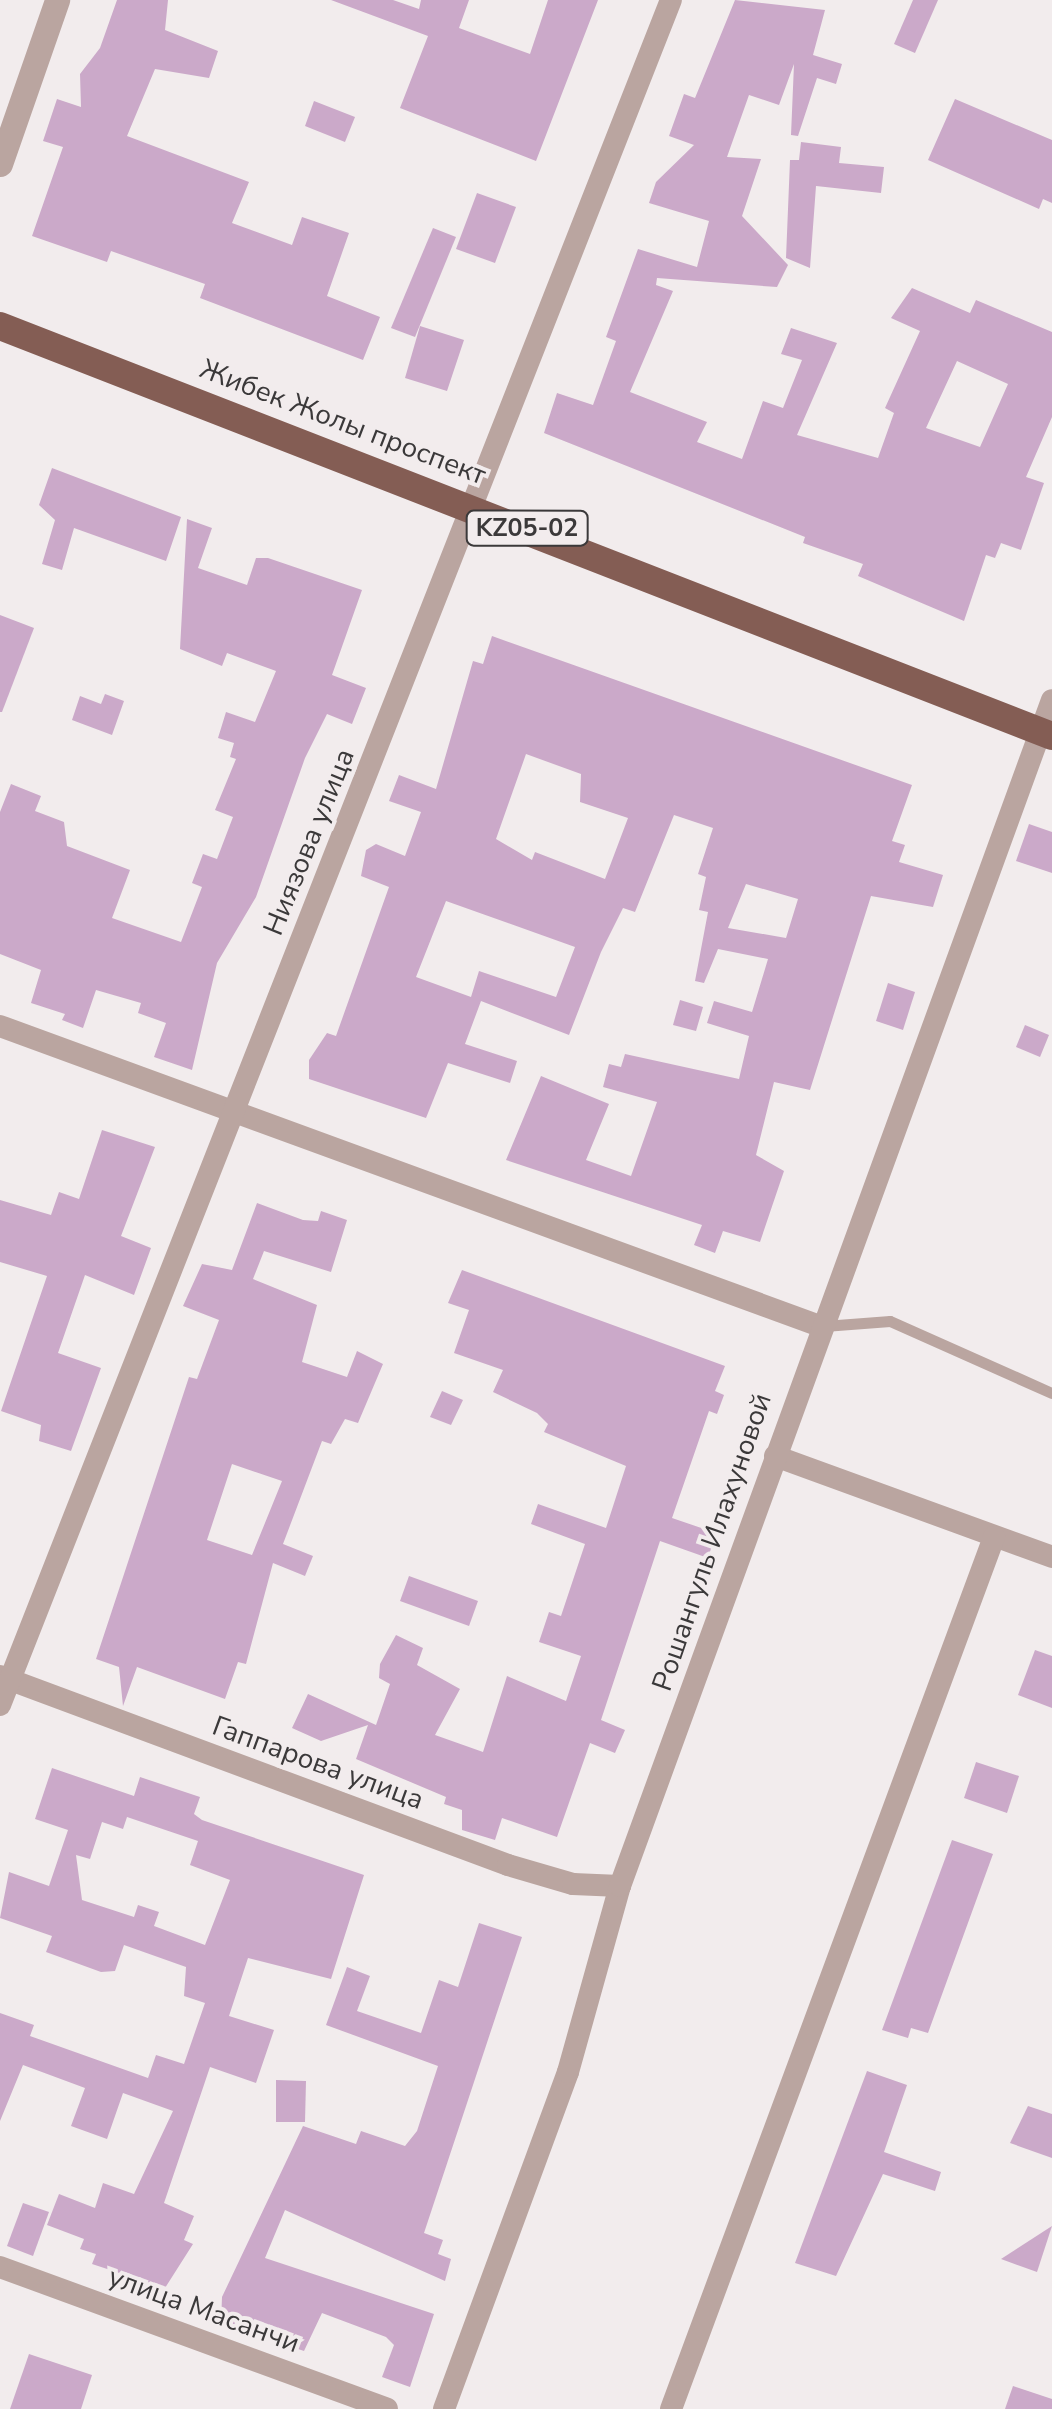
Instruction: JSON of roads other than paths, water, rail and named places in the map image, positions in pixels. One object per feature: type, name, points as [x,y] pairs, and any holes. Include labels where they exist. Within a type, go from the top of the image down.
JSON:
[{"type":"highway","name":"Жибек Жолы проспект","points":[[0,326],[469,505],[1046,733]]},
{"type":"street","points":[[0,164],[57,0]]},
{"type":"street","name":"Ниязова улица","points":[[0,1705],[5,1677],[236,1118],[469,505],[671,0]]},
{"type":"street","name":"Рошангуль Илахуновой","points":[[444,2409],[568,2072],[620,1886],[820,1326],[1046,733],[1052,700]]},
{"type":"street","points":[[0,1026],[236,1118],[820,1326]]},
{"type":"street","points":[[775,1456],[994,1537],[1048,1552]]},
{"type":"street","points":[[671,2409],[994,1537]]},
{"type":"street","name":"Гаппарова улица","points":[[5,1677],[508,1866],[573,1884],[620,1886]]},
{"type":"street","name":"улица Масанчи","points":[[0,2267],[387,2409]]},
{"type":"lane","points":[[820,1326],[890,1322],[1052,1393]]}]
